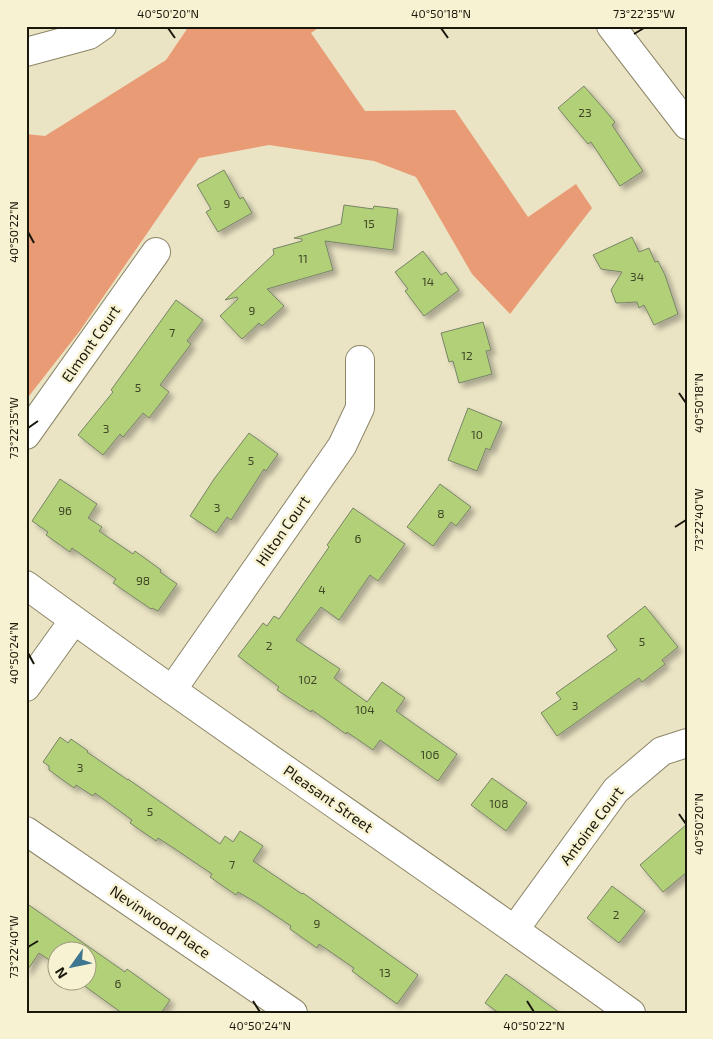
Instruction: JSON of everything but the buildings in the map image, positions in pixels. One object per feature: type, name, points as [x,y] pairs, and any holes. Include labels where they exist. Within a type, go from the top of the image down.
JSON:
[{"type":"street","points":[[26,52],[89,35],[102,26]]},
{"type":"street","points":[[611,26],[687,125]]},
{"type":"street","name":"Elmont Court","points":[[26,435],[156,252]]},
{"type":"street","name":"Hilton Court","points":[[172,690],[342,446],[360,408],[360,360]]},
{"type":"street","name":"Pleasant Street","points":[[26,584],[172,690],[515,929],[631,1013]]},
{"type":"street","points":[[26,687],[74,620]]},
{"type":"street","name":"Antoine Court","points":[[515,929],[616,790],[662,751],[687,743]]},
{"type":"street","name":"Nevinwood Place","points":[[26,831],[293,1013]]},
{"type":"shaded area","points":[[189,26],[321,26],[311,33],[365,111],[455,110],[528,217],[576,184],[592,208],[510,314],[472,274],[416,177],[374,161],[269,145],[199,158],[79,332],[29,396],[26,377],[26,134],[45,136],[166,60]]}]
